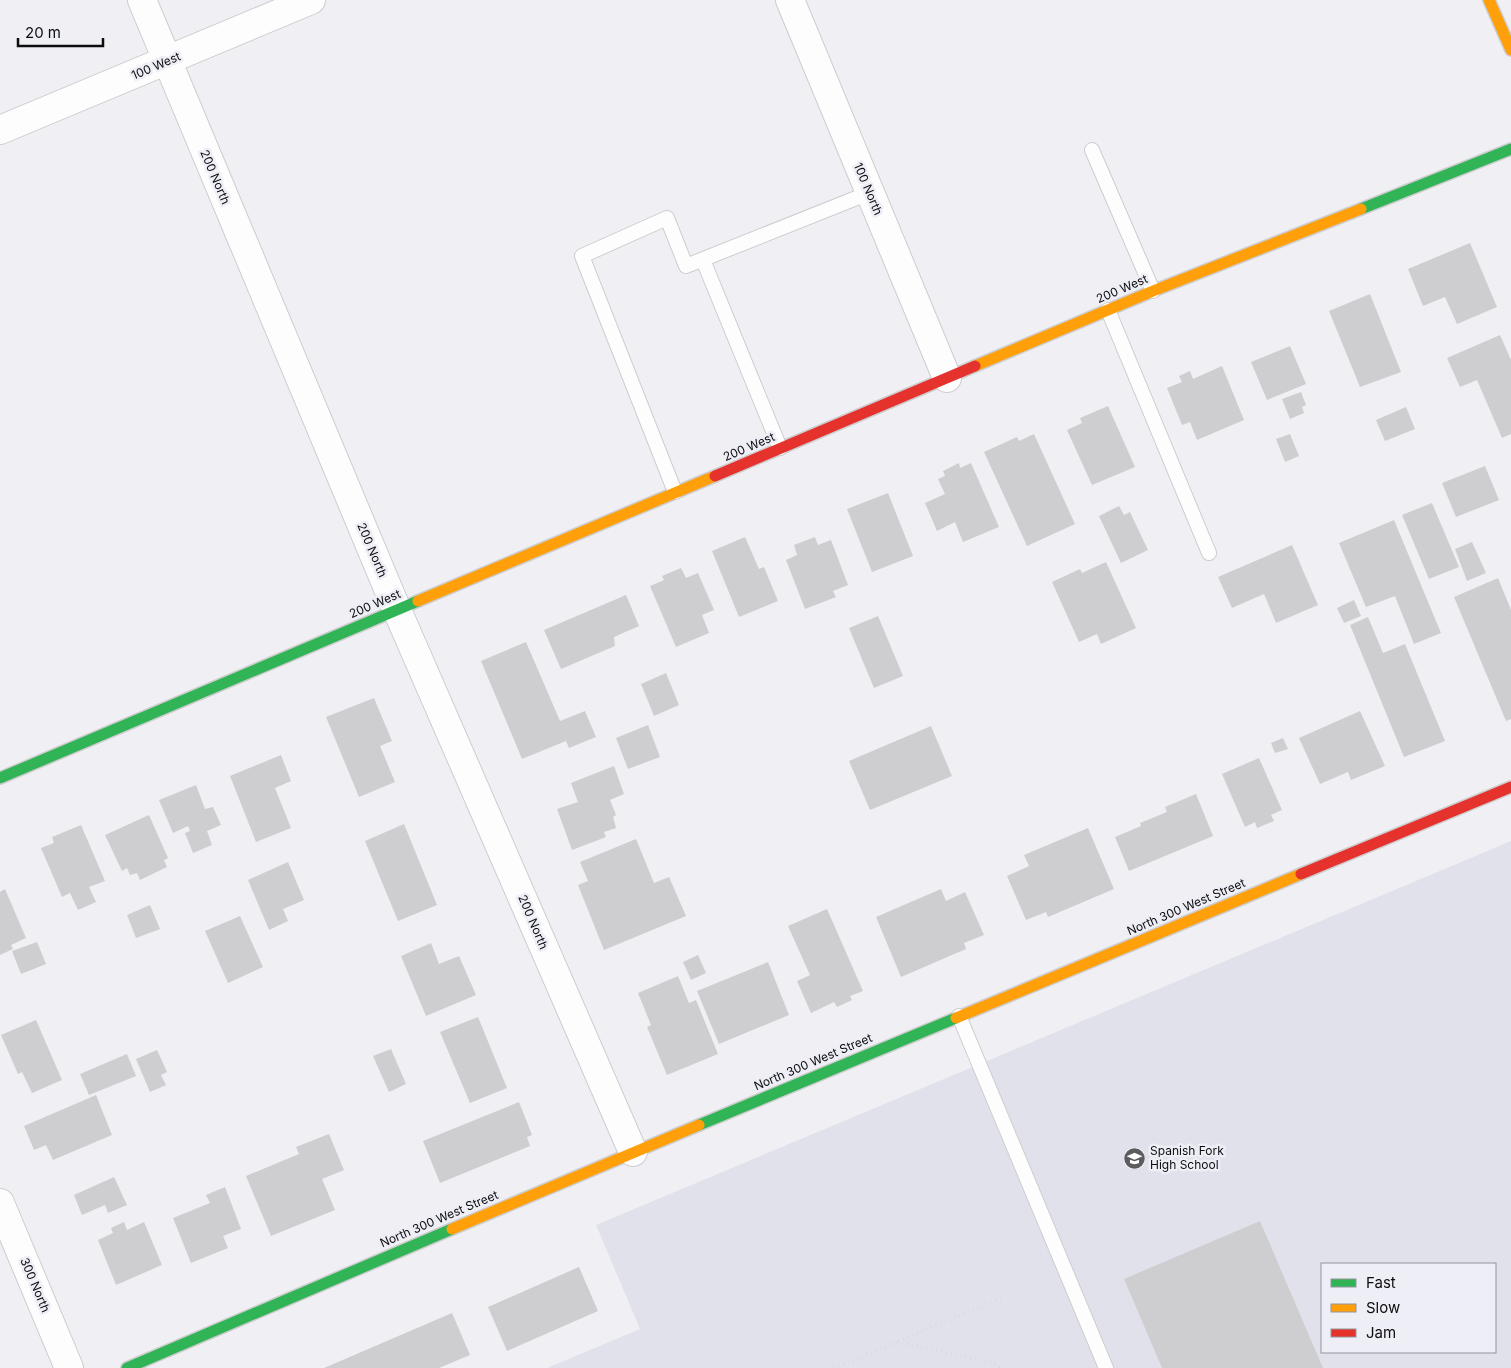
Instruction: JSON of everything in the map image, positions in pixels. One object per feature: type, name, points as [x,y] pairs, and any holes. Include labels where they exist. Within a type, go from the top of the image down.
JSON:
[{"type":"street","name":"200 North","points":[[142,0],[166,62],[397,610],[632,1152]]},
{"type":"street","name":"100 West","points":[[0,130],[311,0]]},
{"type":"street","name":"100 North","points":[[790,0],[947,378]]},
{"type":"street","points":[[1489,0],[1511,50]]},
{"type":"street","name":"200 West","points":[[0,778],[1153,290],[1511,149]]},
{"type":"street","name":"North 300 West Street","points":[[127,1368],[632,1152],[1511,787]]},
{"type":"street","name":"300 North","points":[[0,1202],[69,1368]]},
{"type":"lane","points":[[1092,150],[1153,290]]},
{"type":"lane","points":[[675,492],[582,256],[667,218],[686,266],[869,193]]},
{"type":"lane","points":[[703,260],[780,448]]},
{"type":"lane","points":[[1108,310],[1209,553]]},
{"type":"lane","points":[[959,1016],[1106,1368]]},
{"type":"path","points":[[834,1368],[1004,1296]]},
{"type":"path","points":[[896,1342],[991,1362],[1001,1368]]},
{"type":"shaded area","name":"Spanish Fork High School","points":[[1511,841],[1511,1368],[547,1368],[640,1329],[596,1225]]},
{"type":"building","points":[[1470,243],[1497,307],[1457,324],[1445,297],[1423,306],[1408,269]]},
{"type":"building","points":[[1370,294],[1401,372],[1360,387],[1329,311]]},
{"type":"building","points":[[1500,335],[1511,360],[1511,434],[1502,438],[1477,380],[1460,387],[1447,358]]},
{"type":"building","points":[[1290,346],[1306,384],[1267,400],[1251,362]]},
{"type":"building","points":[[1222,366],[1244,420],[1197,440],[1190,422],[1182,425],[1167,388],[1182,382],[1179,376],[1190,371],[1193,379]]},
{"type":"building","points":[[1301,392],[1306,405],[1302,407],[1304,413],[1290,419],[1282,399]]},
{"type":"building","points":[[1108,406],[1135,467],[1092,485],[1067,430],[1082,423],[1080,418]]},
{"type":"building","points":[[1406,407],[1415,429],[1385,441],[1376,420]]},
{"type":"building","points":[[1034,434],[1075,524],[1027,546],[984,452],[1017,437],[1019,441]]},
{"type":"building","points":[[1290,434],[1299,456],[1285,462],[1276,439]]},
{"type":"building","points":[[959,463],[960,468],[971,463],[999,527],[963,542],[955,522],[937,531],[925,503],[945,494],[938,479],[945,476],[943,471]]},
{"type":"building","points":[[1485,466],[1499,500],[1456,517],[1442,483]]},
{"type":"building","points":[[888,493],[913,556],[872,572],[847,509]]},
{"type":"building","points":[[1432,503],[1459,567],[1429,579],[1402,515]]},
{"type":"building","points":[[1119,506],[1124,515],[1130,512],[1148,550],[1121,563],[1099,516]]},
{"type":"building","points":[[1394,520],[1441,633],[1414,644],[1395,596],[1366,607],[1339,543]]},
{"type":"building","points":[[745,537],[759,569],[764,567],[778,601],[739,617],[712,551]]},
{"type":"building","points":[[815,537],[818,545],[831,540],[848,585],[833,591],[836,597],[805,609],[786,560],[797,555],[794,545]]},
{"type":"building","points":[[1472,542],[1486,573],[1467,581],[1455,549]]},
{"type":"building","points":[[1292,545],[1318,605],[1276,623],[1264,594],[1232,608],[1218,577]]},
{"type":"building","points":[[1106,562],[1136,628],[1101,644],[1097,634],[1079,642],[1052,582],[1080,569],[1082,573]]},
{"type":"building","points":[[681,568],[686,578],[698,573],[714,610],[702,615],[709,633],[676,647],[650,586],[664,580],[662,576]]},
{"type":"building","points":[[1498,578],[1511,610],[1511,719],[1506,721],[1454,597]]},
{"type":"building","points":[[626,595],[639,626],[614,637],[615,646],[561,669],[544,630]]},
{"type":"building","points":[[1354,600],[1361,616],[1344,623],[1337,608]]},
{"type":"building","points":[[878,616],[903,676],[874,688],[849,628]]},
{"type":"building","points":[[1368,617],[1383,653],[1405,644],[1445,741],[1404,757],[1350,625]]},
{"type":"building","points":[[526,642],[560,721],[585,711],[596,737],[569,748],[566,741],[522,759],[481,661]]},
{"type":"building","points":[[666,673],[679,705],[654,716],[641,684]]},
{"type":"building","points":[[374,698],[392,741],[380,746],[395,782],[359,797],[326,717]]},
{"type":"building","points":[[1360,711],[1385,766],[1351,780],[1348,772],[1320,784],[1299,738]]},
{"type":"building","points":[[648,725],[660,757],[628,769],[616,738]]},
{"type":"building","points":[[931,726],[952,776],[870,810],[849,761]]},
{"type":"building","points":[[1283,738],[1288,749],[1275,753],[1271,743]]},
{"type":"building","points":[[281,755],[291,781],[275,788],[291,828],[256,842],[230,776]]},
{"type":"building","points":[[1259,758],[1282,810],[1271,815],[1274,821],[1257,828],[1255,822],[1245,827],[1222,774]]},
{"type":"building","points":[[614,766],[624,794],[610,800],[616,815],[613,817],[616,828],[604,832],[606,837],[572,850],[557,809],[578,802],[571,783]]},
{"type":"building","points":[[196,785],[205,809],[213,807],[221,825],[207,831],[212,845],[193,853],[185,833],[190,831],[188,826],[173,833],[159,800]]},
{"type":"building","points":[[1196,794],[1213,836],[1129,871],[1115,837],[1141,826],[1140,823],[1167,812],[1165,807]]},
{"type":"building","points":[[149,815],[168,858],[164,860],[167,867],[140,880],[137,873],[130,875],[127,868],[122,871],[105,835]]},
{"type":"building","points":[[404,824],[437,905],[398,921],[365,841]]},
{"type":"building","points":[[81,825],[105,881],[89,887],[96,902],[78,910],[70,893],[62,897],[41,848],[54,843],[52,837]]},
{"type":"building","points":[[1088,828],[1114,889],[1048,917],[1046,912],[1026,920],[1007,876],[1029,866],[1024,855]]},
{"type":"building","points":[[636,839],[654,883],[669,877],[686,916],[604,950],[578,885],[588,881],[580,862]]},
{"type":"building","points":[[288,862],[304,900],[283,909],[288,921],[269,930],[248,880]]},
{"type":"building","points":[[5,889],[26,938],[11,945],[13,949],[0,955],[0,892]]},
{"type":"building","points":[[941,889],[946,901],[965,892],[984,935],[964,943],[966,949],[901,977],[876,917]]},
{"type":"building","points":[[150,905],[160,929],[136,938],[127,915]]},
{"type":"building","points":[[827,909],[863,991],[850,996],[852,1000],[837,1007],[834,1002],[811,1013],[797,981],[810,975],[788,926]]},
{"type":"building","points":[[240,916],[263,967],[228,983],[205,931]]},
{"type":"building","points":[[37,942],[46,964],[21,974],[12,951]]},
{"type":"building","points":[[431,943],[439,964],[459,956],[476,995],[426,1016],[401,956]]},
{"type":"building","points":[[698,955],[706,973],[691,980],[683,962]]},
{"type":"building","points":[[768,962],[789,1015],[719,1044],[697,991]]},
{"type":"building","points":[[678,976],[689,1003],[696,1000],[718,1054],[667,1075],[647,1027],[651,1025],[638,993]]},
{"type":"building","points":[[478,1017],[507,1088],[470,1103],[440,1032]]},
{"type":"building","points":[[36,1020],[62,1080],[32,1093],[22,1072],[18,1074],[1,1035]]},
{"type":"building","points":[[391,1049],[406,1084],[389,1092],[373,1056]]},
{"type":"building","points":[[157,1050],[167,1072],[161,1075],[166,1085],[150,1092],[136,1059]]},
{"type":"building","points":[[127,1054],[136,1076],[89,1095],[80,1074]]},
{"type":"building","points":[[96,1095],[112,1135],[53,1160],[46,1145],[34,1150],[24,1126]]},
{"type":"building","points":[[519,1102],[532,1135],[527,1137],[530,1146],[440,1183],[423,1141]]},
{"type":"building","points":[[329,1134],[344,1170],[322,1179],[335,1210],[271,1236],[246,1176],[299,1154],[296,1147]]},
{"type":"building","points":[[114,1177],[127,1205],[108,1213],[105,1205],[82,1215],[74,1195]]},
{"type":"building","points":[[225,1187],[241,1229],[223,1236],[228,1248],[191,1263],[173,1218],[210,1203],[206,1195]]},
{"type":"building","points":[[1260,1221],[1323,1368],[1162,1368],[1124,1279]]},
{"type":"building","points":[[124,1222],[127,1230],[144,1222],[162,1265],[116,1285],[98,1240],[113,1233],[111,1228]]},
{"type":"building","points":[[579,1267],[598,1311],[507,1351],[488,1307]]},
{"type":"building","points":[[452,1313],[470,1355],[439,1368],[324,1368]]},
{"type":"traffic: fast","points":[[1361,209],[1511,149]]},
{"type":"traffic: fast","points":[[0,778],[418,601]]},
{"type":"traffic: fast","points":[[699,1125],[956,1018]]},
{"type":"traffic: fast","points":[[127,1368],[452,1229]]},
{"type":"traffic: slow","points":[[1489,0],[1511,50]]},
{"type":"traffic: slow","points":[[975,366],[1153,291],[1361,209]]},
{"type":"traffic: slow","points":[[418,601],[715,476]]},
{"type":"traffic: slow","points":[[956,1018],[1301,874]]},
{"type":"traffic: slow","points":[[452,1229],[699,1125]]},
{"type":"traffic: jam","points":[[715,476],[975,366]]},
{"type":"traffic: jam","points":[[1301,874],[1511,787]]},
{"type":"place","name":"Spanish Fork High School","points":[[1134,1158]]}]
